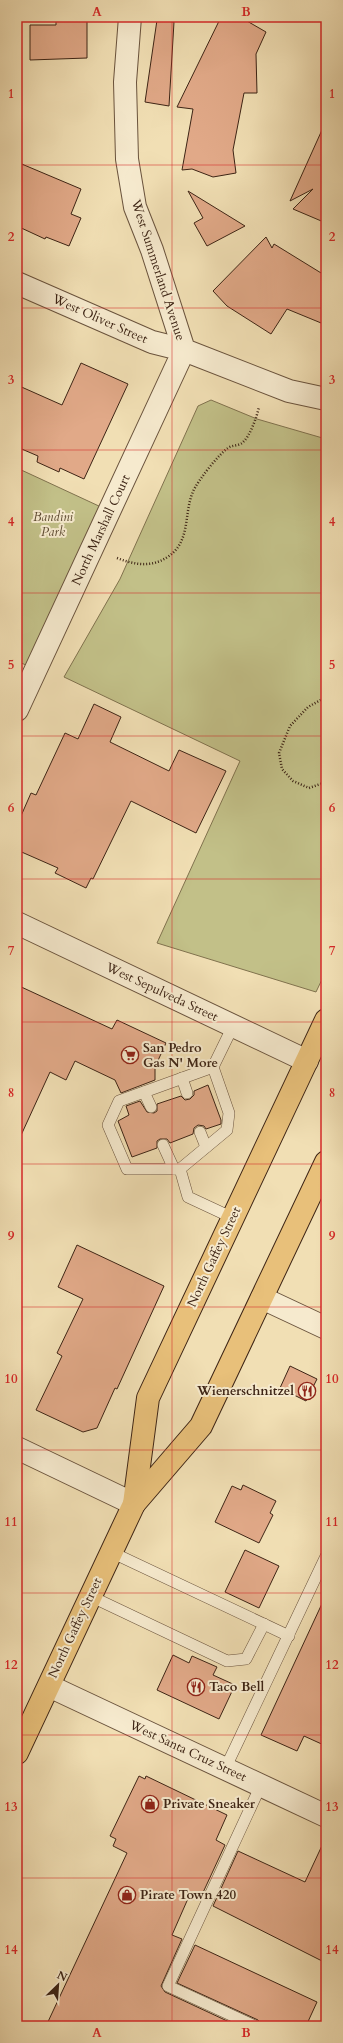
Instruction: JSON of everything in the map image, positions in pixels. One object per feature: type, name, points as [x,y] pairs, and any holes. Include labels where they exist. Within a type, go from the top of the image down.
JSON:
[{"type":"main road","name":"North Gaffey Street","points":[[134,1504],[148,1398],[326,1020]]},
{"type":"main road","name":"North Gaffey Street","points":[[17,1753],[134,1504],[201,1426],[326,1162]]},
{"type":"street","name":"West Summerland Avenue","points":[[130,17],[125,82],[128,159],[135,207],[152,250],[184,350],[289,391],[326,399]]},
{"type":"street","name":"West Oliver Street","points":[[17,283],[152,342],[184,350]]},
{"type":"street","name":"North Marshall Court","points":[[17,710],[184,350]]},
{"type":"street","name":"West Sepulveda Street","points":[[17,923],[306,1061]]},
{"type":"street","points":[[262,1298],[326,1328]]},
{"type":"street","points":[[17,1448],[134,1504]]},
{"type":"street","name":"West Santa Cruz Street","points":[[49,1686],[326,1816]]},
{"type":"lane","points":[[213,1067],[229,1112],[227,1130],[177,1169],[127,1169],[108,1125],[120,1101],[213,1067],[233,1026]]},
{"type":"lane","points":[[182,1078],[187,1093]]},
{"type":"lane","points":[[144,1092],[151,1107]]},
{"type":"lane","points":[[200,1132],[206,1147]]},
{"type":"lane","points":[[164,1146],[177,1169],[188,1197],[233,1218]]},
{"type":"lane","points":[[111,1552],[289,1636]]},
{"type":"lane","points":[[225,1769],[323,1569],[326,1556]]},
{"type":"lane","points":[[90,1596],[227,1661],[246,1659],[264,1624]]},
{"type":"lane","points":[[255,2026],[168,1986],[261,1785]]},
{"type":"path","points":[[93,548],[128,562],[141,565],[158,562],[171,555],[182,542],[187,525],[190,502],[195,486],[228,448],[243,443],[256,419]]},
{"type":"path","points":[[326,697],[308,707],[290,726],[279,753],[282,769],[293,781],[309,788],[326,782]]},
{"type":"green space","points":[[211,400],[257,419],[326,439],[326,971],[316,992],[157,943],[240,761],[64,677],[120,579],[198,406]]},
{"type":"green space","name":"Bandini Park","points":[[17,468],[101,507],[28,666],[17,661]]},
{"type":"building","points":[[56,17],[87,17],[87,58],[30,60],[30,25],[56,25]]},
{"type":"building","points":[[221,17],[240,17],[266,32],[256,54],[257,93],[244,93],[233,150],[236,173],[213,177],[192,169],[182,170],[193,109],[177,107]]},
{"type":"building","points":[[157,20],[174,22],[169,106],[145,102]]},
{"type":"building","points":[[326,121],[326,223],[293,209],[313,189],[290,201]]},
{"type":"building","points":[[17,162],[81,189],[71,214],[81,218],[69,246],[46,237],[45,239],[17,226]]},
{"type":"building","points":[[188,191],[245,226],[207,246],[194,223],[203,218]]},
{"type":"building","points":[[266,237],[272,248],[274,244],[326,276],[326,325],[287,309],[271,334],[227,306],[213,291]]},
{"type":"building","points":[[81,363],[128,384],[84,479],[60,468],[59,472],[37,462],[38,456],[17,447],[17,385],[62,405]]},
{"type":"building","points":[[94,704],[121,717],[110,742],[169,771],[179,750],[226,771],[196,833],[131,801],[93,879],[91,878],[86,888],[55,873],[58,868],[17,850],[17,825],[31,793],[36,795],[65,733],[78,739]]},
{"type":"building","points":[[17,985],[112,1029],[117,1020],[166,1043],[155,1067],[155,1080],[121,1093],[115,1080],[75,1061],[66,1080],[50,1072],[17,1144]]},
{"type":"building","name":"San Pedro Gas N' More","points":[[208,1085],[221,1120],[221,1124],[206,1129],[204,1126],[198,1125],[194,1128],[193,1134],[170,1143],[167,1139],[160,1139],[157,1141],[157,1148],[132,1157],[118,1121],[129,1115],[126,1106],[140,1101],[147,1112],[154,1113],[157,1111],[157,1104],[181,1096],[185,1100],[190,1099],[194,1095],[194,1091]]},
{"type":"building","points":[[77,1245],[164,1286],[117,1389],[115,1388],[97,1428],[83,1432],[36,1410],[62,1356],[57,1353],[83,1299],[58,1287]]},
{"type":"building","name":"Wienerschnitzel","points":[[290,1366],[317,1379],[306,1401],[280,1388]]},
{"type":"building","points":[[243,1485],[276,1501],[270,1513],[273,1515],[259,1543],[215,1522],[232,1486],[241,1490]]},
{"type":"building","points":[[245,1550],[279,1566],[259,1608],[225,1592]]},
{"type":"building","points":[[326,1595],[326,1746],[304,1736],[297,1751],[261,1735]]},
{"type":"building","name":"Taco Bell","points":[[173,1655],[189,1663],[192,1656],[217,1667],[213,1675],[235,1685],[219,1719],[157,1690]]},
{"type":"building","points":[[139,1776],[145,1779],[146,1776],[227,1815],[216,1840],[225,1845],[200,1899],[190,1894],[172,1935],[182,1939],[161,1986],[165,1992],[238,2026],[46,2026],[127,1853],[113,1846],[116,1839],[110,1836]]},
{"type":"building","points":[[326,1837],[326,1963],[213,1906],[238,1851],[305,1882]]},
{"type":"building","points":[[195,1945],[317,2002],[306,2026],[262,2026],[258,2020],[177,1983]]},
{"type":"place","name":"San Pedro Gas N' More","points":[[130,1055]]},
{"type":"place","name":"Wienerschnitzel","points":[[307,1391]]},
{"type":"place","name":"Taco Bell","points":[[196,1687]]},
{"type":"place","name":"Private Sneaker","points":[[150,1804]]},
{"type":"place","name":"Pirate Town 420","points":[[127,1895]]}]
